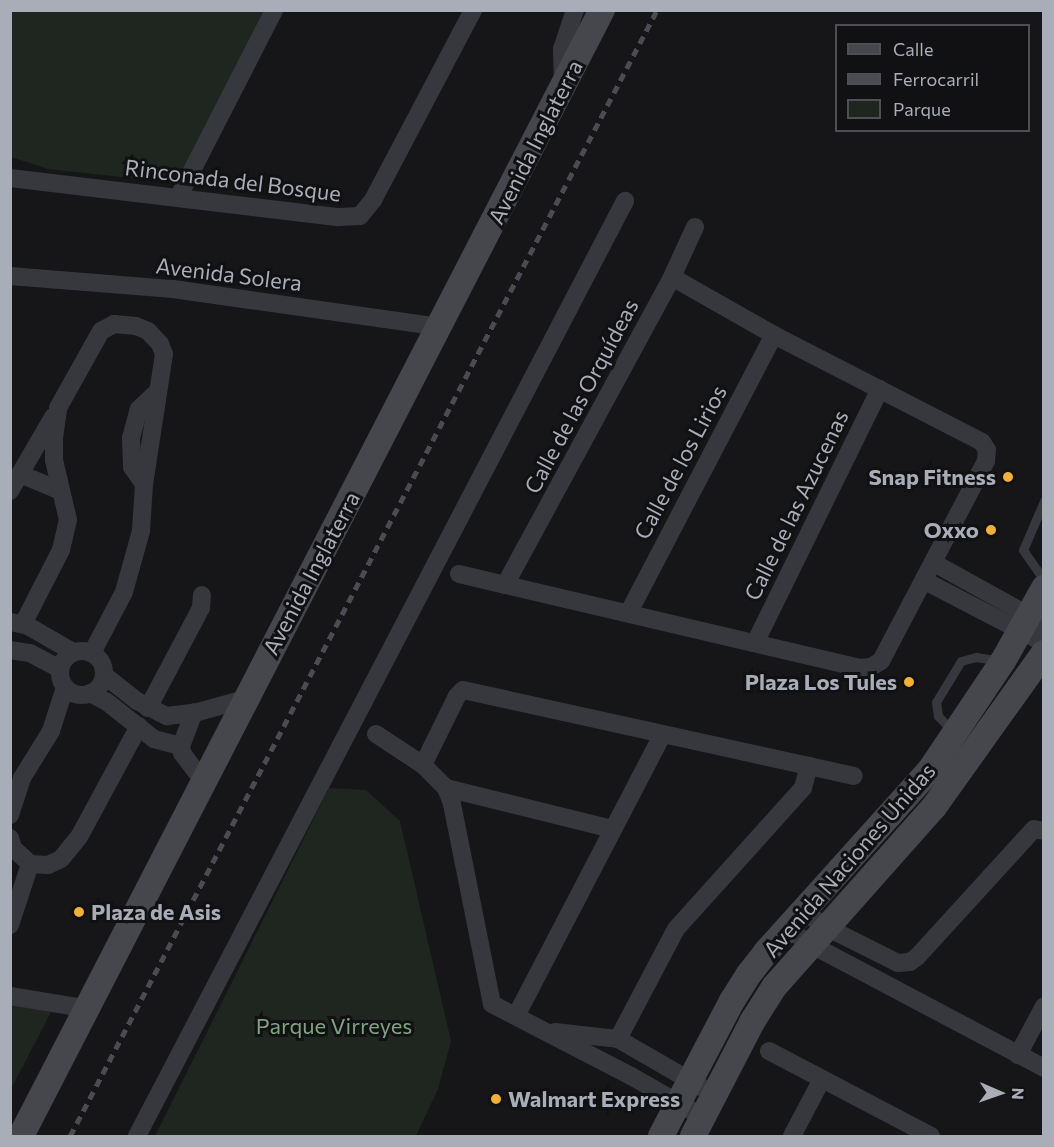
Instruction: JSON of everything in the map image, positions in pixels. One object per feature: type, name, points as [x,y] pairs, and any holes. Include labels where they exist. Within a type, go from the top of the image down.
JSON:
[{"type":"street","points":[[178,198],[274,10]]},
{"type":"street","name":"Rinconada del Bosque","points":[[10,173],[19,179],[339,217],[360,216],[373,200],[473,10]]},
{"type":"street","points":[[563,87],[562,49],[575,10]]},
{"type":"street","name":"Avenida Inglaterra","points":[[21,1137],[205,784],[245,699],[441,327],[602,10]]},
{"type":"street","points":[[137,1137],[625,201]]},
{"type":"street","name":"Calle de las Orquídeas","points":[[506,585],[672,277],[695,227]]},
{"type":"street","name":"Avenida Solera","points":[[10,276],[172,289],[441,327]]},
{"type":"street","points":[[459,574],[629,612],[859,668],[871,667],[881,661],[986,461],[987,450],[982,442],[774,335],[672,277]]},
{"type":"street","points":[[10,491],[101,331],[114,324],[136,326],[148,331],[160,344],[164,354],[157,392],[143,402],[131,438],[132,467],[144,483],[141,531],[124,592],[92,653]]},
{"type":"street","name":"Calle de los Lirios","points":[[629,612],[774,335]]},
{"type":"street","name":"Calle de las Azucenas","points":[[755,643],[880,389]]},
{"type":"street","points":[[58,408],[54,460],[68,520],[61,550],[16,623],[74,652]]},
{"type":"street","points":[[20,474],[61,491]]},
{"type":"street","points":[[934,563],[1035,629]]},
{"type":"street","points":[[925,581],[1035,629]]},
{"type":"street","name":"Avenida Naciones Unidas","points":[[661,1137],[732,1001],[766,952],[930,770],[1003,661],[1035,629],[1044,588]]},
{"type":"street","points":[[148,708],[201,608],[202,595]]},
{"type":"street","points":[[10,650],[30,653],[60,669]]},
{"type":"street","points":[[10,815],[22,778],[51,731],[66,687],[60,669],[64,659],[74,652],[92,653],[103,666],[104,675],[96,689],[90,693],[81,694],[66,687]]},
{"type":"street","name":"Avenida Naciones Unidas","points":[[698,1127],[774,987],[950,786],[1044,653]]},
{"type":"street","points":[[104,675],[148,708],[167,716],[194,712],[245,699]]},
{"type":"street","points":[[423,765],[457,696],[463,690],[854,776]]},
{"type":"street","points":[[90,693],[106,702],[154,739],[181,746]]},
{"type":"street","points":[[194,712],[181,746],[182,753],[205,784]]},
{"type":"street","points":[[10,838],[13,848],[30,864],[48,865],[61,859],[79,837],[139,726]]},
{"type":"street","points":[[376,734],[423,765],[446,788],[452,804],[492,1004],[679,1103],[698,1127]]},
{"type":"street","points":[[516,1016],[662,735]]},
{"type":"street","points":[[618,1039],[676,928],[803,788],[809,766]]},
{"type":"street","points":[[930,770],[950,786]]},
{"type":"street","points":[[446,788],[612,829]]},
{"type":"street","points":[[818,935],[897,963],[910,962],[1034,829],[1044,831]]},
{"type":"street","points":[[10,925],[30,864]]},
{"type":"street","points":[[795,920],[1018,1055],[1044,1068]]},
{"type":"street","points":[[10,996],[89,1009]]},
{"type":"street","points":[[1018,1055],[1044,1006]]},
{"type":"street","points":[[545,1031],[618,1039],[715,1095]]},
{"type":"street","points":[[769,1051],[932,1137]]},
{"type":"street","points":[[792,1137],[822,1079]]},
{"type":"lane","points":[[1044,501],[1023,550],[1044,580]]},
{"type":"lane","points":[[955,733],[938,716],[936,702],[960,661],[976,657],[1003,661]]},
{"type":"green space","points":[[10,11],[273,11],[176,183],[48,169],[11,157]]},
{"type":"green space","name":"Parque Virreyes","points":[[329,788],[366,790],[400,821],[451,1041],[438,1089],[416,1136],[155,1136]]},
{"type":"green space","points":[[11,1003],[52,1010],[11,1089]]},
{"type":"railway","points":[[70,1136],[657,10]]},
{"type":"place","name":"Snap Fitness","points":[[1008,477]]},
{"type":"place","name":"Oxxo","points":[[991,530]]},
{"type":"place","name":"Plaza Los Tules","points":[[909,682]]},
{"type":"place","name":"Plaza de Asis","points":[[79,912]]},
{"type":"place","name":"Walmart Express","points":[[496,1099]]}]
